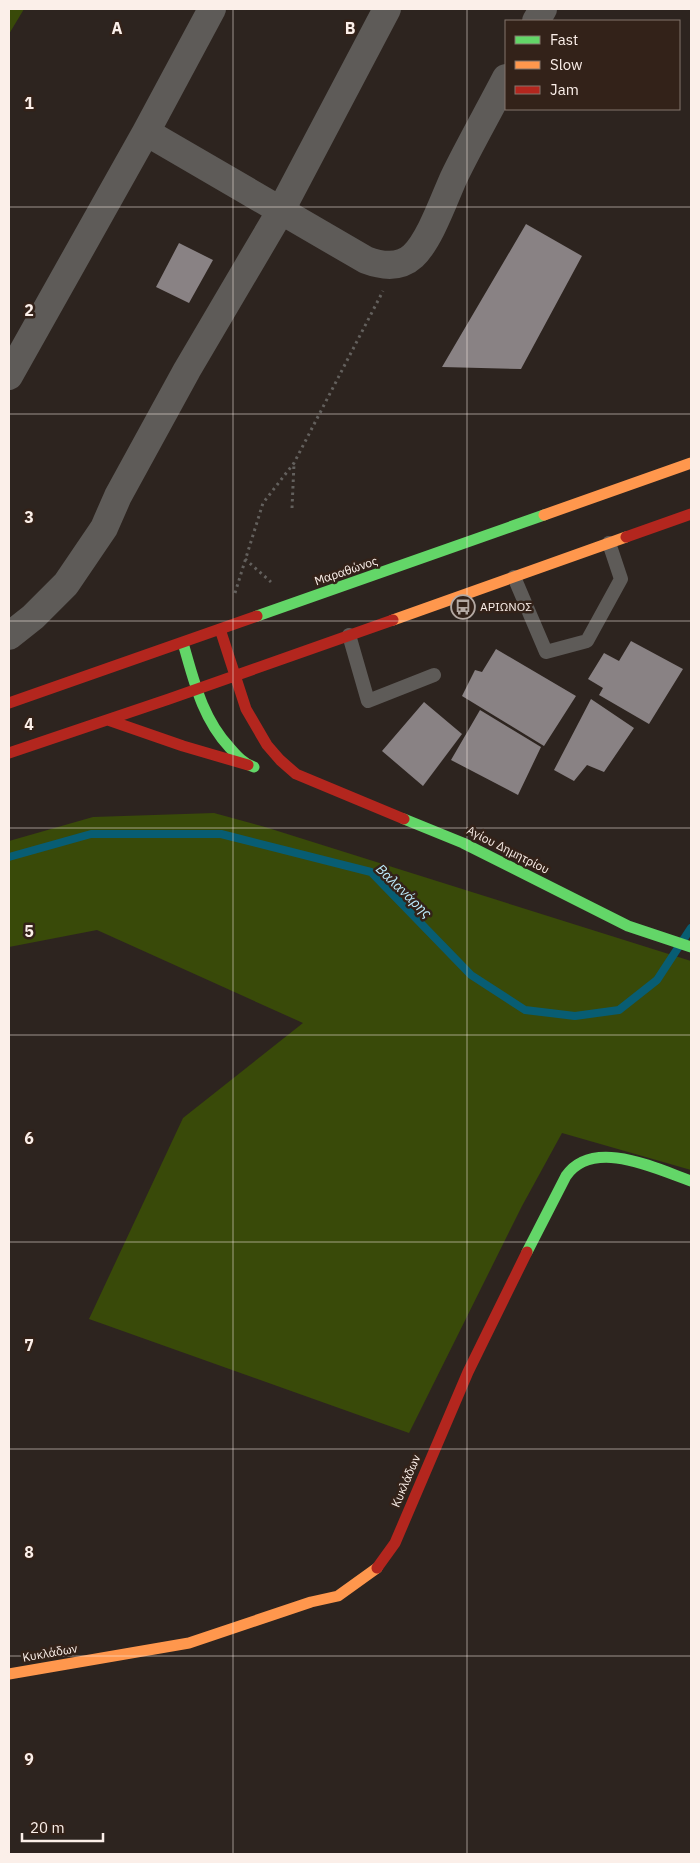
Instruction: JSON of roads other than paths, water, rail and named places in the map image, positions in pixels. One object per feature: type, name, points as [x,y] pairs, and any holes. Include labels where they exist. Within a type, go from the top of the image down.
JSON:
[{"type":"street","points":[[9,376],[146,132],[212,9]]},
{"type":"street","points":[[9,636],[33,617],[66,584],[104,528],[118,496],[187,370],[280,212],[387,9]]},
{"type":"street","points":[[537,20],[543,9]]},
{"type":"street","points":[[146,132],[280,212],[366,260],[381,266],[397,264],[412,257],[422,245],[455,175],[505,80]]},
{"type":"street","name":"Μαραθώνος","points":[[9,703],[691,463]]},
{"type":"street","points":[[9,753],[234,676],[691,514]]},
{"type":"street","name":"Αγίου Δημητρίου","points":[[220,629],[234,676],[250,717],[269,748],[287,767],[311,781],[462,842],[606,916],[691,947]]},
{"type":"street","name":"Αγίου Δημητρίου","points":[[183,643],[202,709],[224,742],[248,765],[311,781]]},
{"type":"street","points":[[108,720],[183,746],[248,765]]},
{"type":"street","name":"Κυκλάδων","points":[[9,1674],[189,1643],[269,1618],[311,1602],[338,1596],[361,1581],[376,1570],[395,1543],[468,1372],[560,1186],[573,1168],[591,1158],[612,1156],[691,1181]]},
{"type":"lane","points":[[514,576],[546,652],[587,640],[621,579],[609,543]]},
{"type":"lane","points":[[349,635],[368,701],[434,675]]},
{"type":"waterway","name":"Βαλανάρης","points":[[9,857],[91,834],[221,834],[371,872],[471,975],[525,1010],[575,1016],[619,1010],[657,980],[691,928]]},
{"type":"place","name":"ΑΡΙΩΝΟΣ","points":[[463,607]]}]
